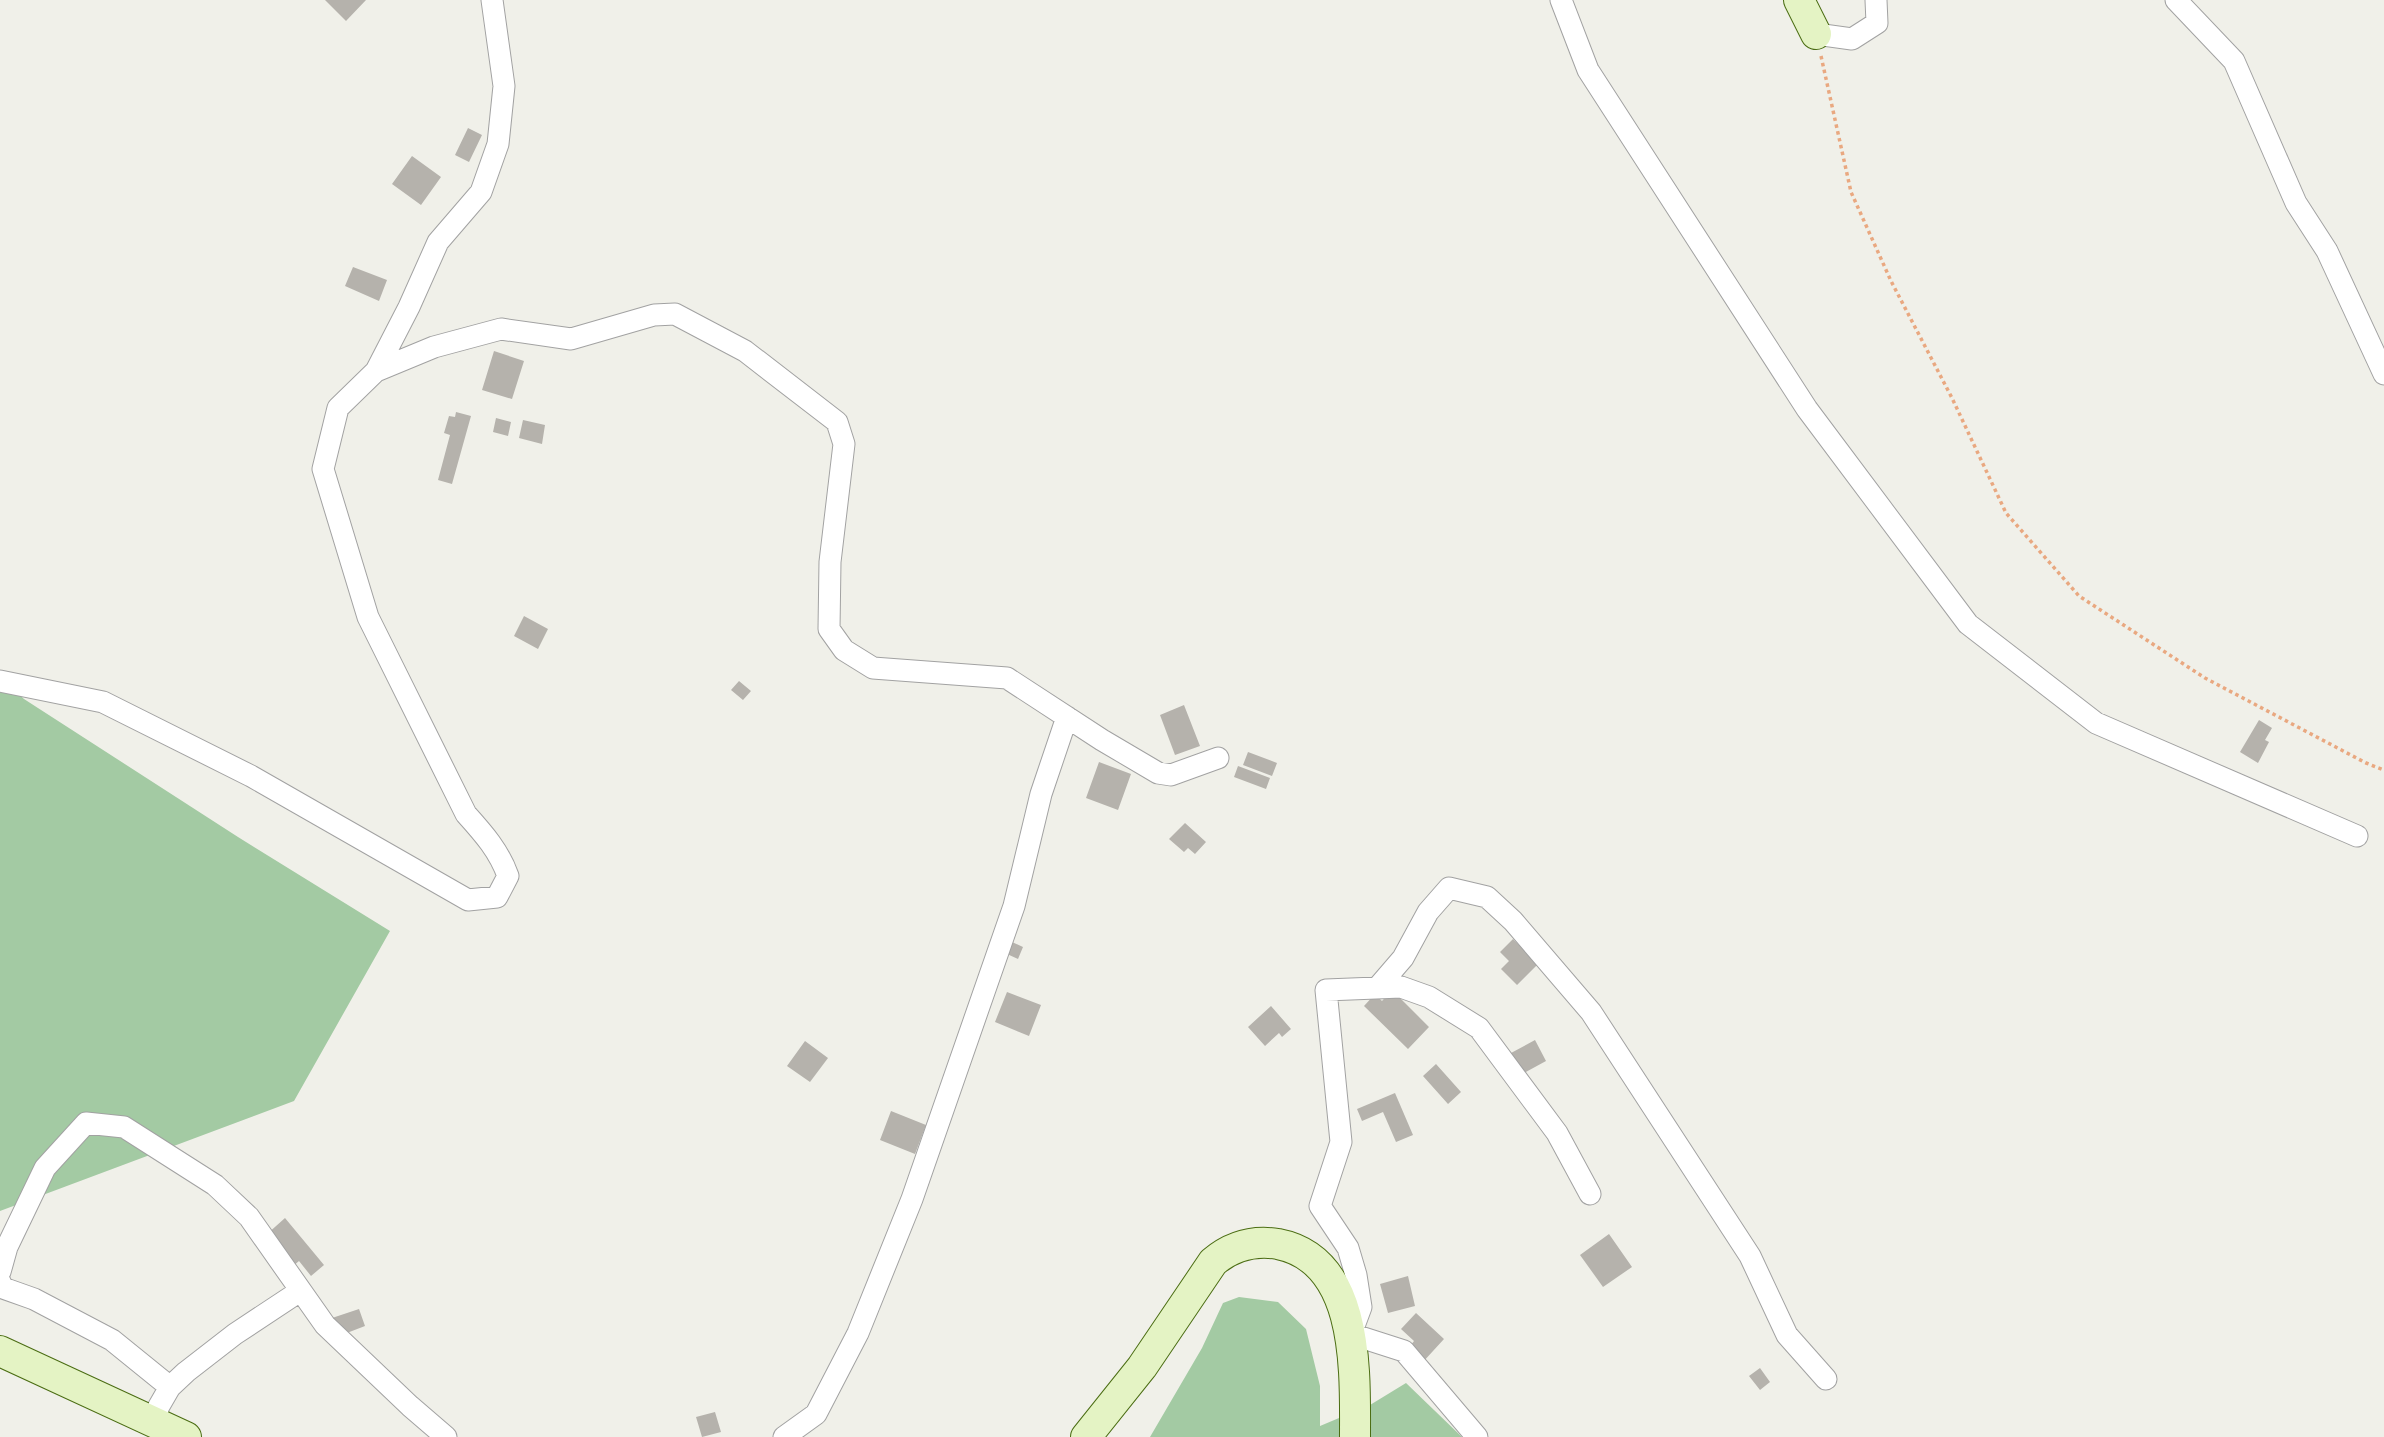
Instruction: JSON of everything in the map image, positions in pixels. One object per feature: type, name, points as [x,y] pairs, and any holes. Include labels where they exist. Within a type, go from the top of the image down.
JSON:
[{"type":"main road","points":[[1799,0],[1816,34]]},
{"type":"main road","points":[[1086,1437],[1142,1367],[1213,1262],[1227,1250],[1271,1243],[1306,1253],[1319,1264],[1336,1289],[1351,1334],[1355,1394],[1354,1437]]},
{"type":"main road","points":[[1110,1437],[1161,1370],[1217,1286],[1237,1266],[1250,1259],[1269,1259],[1290,1265],[1306,1274],[1320,1288],[1334,1329],[1339,1365],[1338,1437]]},
{"type":"main road","points":[[0,1351],[151,1430]]},
{"type":"main road","points":[[0,1369],[151,1430],[186,1437]]},
{"type":"street","points":[[0,681],[103,702],[251,776],[468,900],[496,897],[508,876],[502,858],[466,814],[368,617],[323,469],[338,408],[376,370],[409,307],[438,242],[481,191],[498,144],[504,86],[492,0]]},
{"type":"street","points":[[1561,0],[1588,70],[1807,409],[1968,624],[2096,723],[2357,836]]},
{"type":"street","points":[[1816,34],[1852,39],[1877,23],[1876,0]]},
{"type":"street","points":[[2176,0],[2234,61],[2296,203],[2327,251],[2384,374]]},
{"type":"street","points":[[376,370],[434,347],[501,329],[570,340],[654,315],[675,314],[745,351],[837,422],[844,444],[830,562],[829,629],[845,650],[873,668],[1007,678],[1158,773],[1171,775],[1218,758]]},
{"type":"street","points":[[784,1437],[816,1414],[858,1333],[912,1199],[1014,906],[1041,794],[1067,717]]},
{"type":"street","points":[[1378,987],[1403,958],[1429,912],[1449,888],[1487,897],[1520,929],[1591,1012],[1750,1256],[1787,1335],[1826,1379]]},
{"type":"street","points":[[1477,1437],[1404,1351],[1351,1334],[1361,1307],[1356,1275],[1348,1248],[1320,1206],[1341,1142],[1326,990],[1401,987],[1429,997],[1479,1028],[1557,1133],[1590,1194]]},
{"type":"street","points":[[0,1272],[7,1247],[45,1168],[86,1123],[124,1127],[215,1185],[249,1217],[325,1325],[446,1437]]},
{"type":"street","points":[[0,1282],[3,1288],[34,1299],[112,1339],[170,1387]]},
{"type":"street","points":[[151,1430],[159,1406],[170,1387],[235,1334],[300,1291]]},
{"type":"path","points":[[1816,34],[1851,192],[1891,281],[1952,398],[2006,513],[2079,596],[2205,678],[2384,770]]},
{"type":"green space","points":[[0,676],[24,699],[390,931],[294,1101],[0,1211]]},
{"type":"green space","points":[[1239,1297],[1278,1302],[1306,1329],[1320,1386],[1320,1426],[1370,1405],[1406,1383],[1462,1437],[1150,1437],[1202,1348],[1223,1303]]},
{"type":"building","points":[[325,0],[366,0],[346,21]]},
{"type":"building","points":[[468,128],[482,135],[469,162],[455,155]]},
{"type":"building","points":[[412,156],[441,177],[421,205],[392,184]]},
{"type":"building","points":[[353,267],[387,280],[379,301],[345,286]]},
{"type":"building","points":[[494,351],[524,361],[512,399],[482,390]]},
{"type":"building","points":[[456,412],[471,416],[452,484],[438,480],[450,435],[444,433],[449,416],[455,417]]},
{"type":"building","points":[[496,418],[511,422],[508,436],[493,432]]},
{"type":"building","points":[[523,420],[545,425],[542,444],[519,438]]},
{"type":"building","points":[[524,616],[548,629],[538,649],[514,636]]},
{"type":"building","points":[[739,681],[751,691],[743,700],[731,690]]},
{"type":"building","points":[[1184,705],[1200,746],[1175,755],[1160,715]]},
{"type":"building","points":[[2259,720],[2272,728],[2265,740],[2269,742],[2258,763],[2240,752]]},
{"type":"building","points":[[1248,752],[1277,763],[1272,776],[1243,765]]},
{"type":"building","points":[[1099,762],[1131,774],[1118,810],[1086,798]]},
{"type":"building","points":[[1238,766],[1270,778],[1266,789],[1234,777]]},
{"type":"building","points":[[1185,823],[1206,842],[1195,854],[1188,848],[1184,852],[1169,839]]},
{"type":"building","points":[[1513,939],[1538,964],[1517,985],[1501,969],[1509,961],[1500,952]]},
{"type":"building","points":[[1012,942],[1023,947],[1018,959],[1007,954]]},
{"type":"building","points":[[1392,990],[1429,1027],[1408,1049],[1364,1006],[1375,994],[1382,1001]]},
{"type":"building","points":[[1007,992],[1041,1005],[1029,1036],[995,1022]]},
{"type":"building","points":[[1271,1006],[1291,1029],[1282,1037],[1279,1033],[1265,1046],[1248,1027]]},
{"type":"building","points":[[1535,1040],[1546,1061],[1522,1074],[1511,1053]]},
{"type":"building","points":[[805,1041],[828,1058],[810,1082],[787,1066]]},
{"type":"building","points":[[1436,1064],[1461,1092],[1448,1104],[1423,1076]]},
{"type":"building","points":[[1395,1093],[1413,1135],[1396,1142],[1383,1112],[1362,1121],[1357,1109]]},
{"type":"building","points":[[891,1111],[926,1125],[915,1154],[880,1140]]},
{"type":"building","points":[[285,1218],[324,1265],[311,1276],[299,1261],[292,1267],[266,1235]]},
{"type":"building","points":[[1609,1234],[1632,1267],[1603,1287],[1580,1255]]},
{"type":"building","points":[[1408,1276],[1415,1306],[1388,1313],[1380,1284]]},
{"type":"building","points":[[359,1309],[365,1326],[339,1336],[332,1318]]},
{"type":"building","points":[[1416,1313],[1444,1339],[1422,1363],[1407,1350],[1414,1341],[1401,1329]]},
{"type":"building","points":[[1760,1368],[1770,1382],[1760,1390],[1749,1376]]},
{"type":"building","points":[[715,1412],[721,1432],[702,1437],[696,1417]]}]
